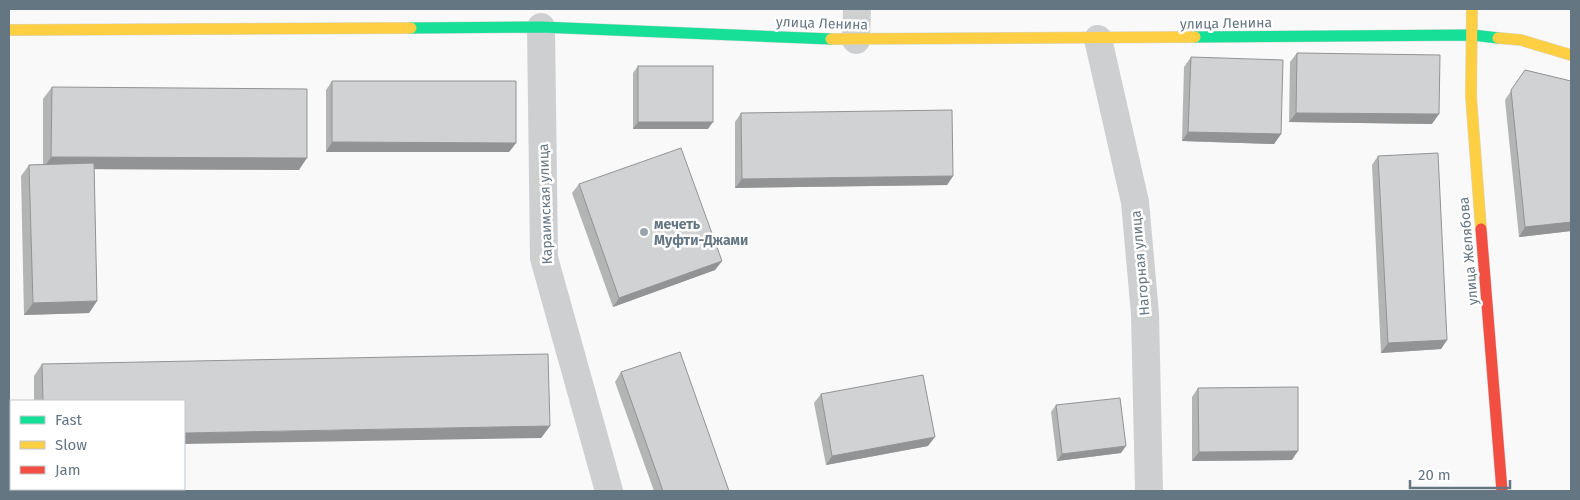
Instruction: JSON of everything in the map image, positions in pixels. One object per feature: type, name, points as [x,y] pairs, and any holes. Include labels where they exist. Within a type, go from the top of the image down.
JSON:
[{"type":"main road","name":"улица Желябова","points":[[1472,9],[1471,96],[1502,491]]},
{"type":"main road","name":"улица Ленина","points":[[9,30],[541,27],[856,40],[1473,35],[1521,40],[1571,56]]},
{"type":"street","points":[[856,9],[856,40]]},
{"type":"street","name":"Караимская улица","points":[[541,27],[544,258],[609,491]]},
{"type":"street","name":"Нагорная улица","points":[[1098,39],[1136,202],[1145,314],[1149,491]]},
{"type":"building","points":[[1297,53],[1440,55],[1439,114],[1296,113]]},
{"type":"building","points":[[1191,57],[1283,60],[1281,134],[1188,132]]},
{"type":"building","points":[[638,66],[713,66],[713,122],[638,122]]},
{"type":"building","points":[[1525,70],[1571,81],[1571,222],[1525,227],[1511,90]]},
{"type":"building","points":[[332,81],[516,81],[516,143],[332,142]]},
{"type":"building","points":[[52,87],[307,89],[307,158],[51,157]]},
{"type":"building","points":[[952,110],[953,176],[742,179],[741,113]]},
{"type":"building","name":"мечеть Муфти-Джами","points":[[681,148],[722,261],[619,298],[579,184]]},
{"type":"building","points":[[1438,153],[1447,340],[1388,343],[1378,156]]},
{"type":"building","points":[[94,163],[97,301],[33,303],[29,165]]},
{"type":"building","points":[[680,352],[729,491],[663,491],[621,372]]},
{"type":"building","points":[[548,354],[550,426],[185,433],[185,400],[43,400],[42,364]]},
{"type":"building","points":[[923,375],[935,437],[832,456],[821,394]]},
{"type":"building","points":[[1298,387],[1298,451],[1199,452],[1198,388]]},
{"type":"building","points":[[1120,398],[1126,446],[1062,454],[1056,405]]},
{"type":"traffic: fast","points":[[411,28],[541,27],[831,39]]},
{"type":"traffic: fast","points":[[1195,37],[1473,35],[1498,38]]},
{"type":"traffic: slow","points":[[1472,9],[1471,96],[1481,229]]},
{"type":"traffic: slow","points":[[9,30],[411,28]]},
{"type":"traffic: slow","points":[[831,39],[1195,37]]},
{"type":"traffic: slow","points":[[1498,38],[1521,40],[1571,55]]},
{"type":"traffic: jam","points":[[1481,229],[1502,491]]},
{"type":"place","name":"мечеть Муфти-Джами","points":[[644,232]]}]
